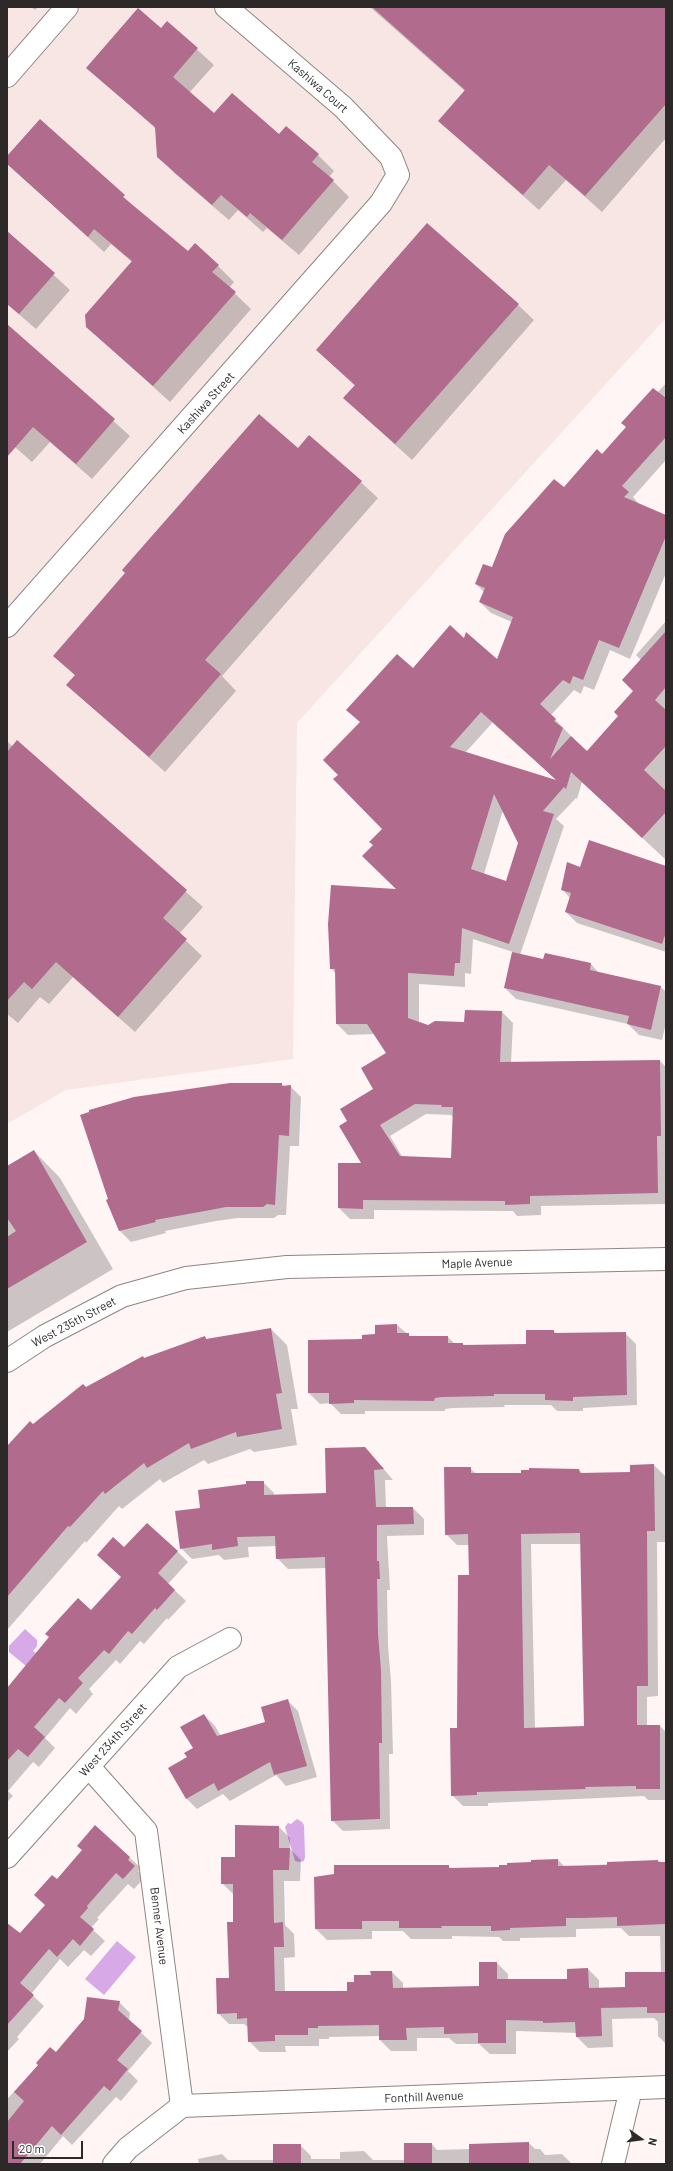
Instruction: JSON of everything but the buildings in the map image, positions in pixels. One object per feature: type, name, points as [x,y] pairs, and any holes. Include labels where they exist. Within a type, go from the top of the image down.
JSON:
[{"type":"street","points":[[7,76],[67,7]]},
{"type":"street","name":"Kashiwa Court","points":[[226,7],[342,107],[391,157],[398,175]]},
{"type":"street","name":"Kashiwa Street","points":[[7,626],[376,209],[398,175]]},
{"type":"street","name":"Maple Avenue","points":[[287,1268],[666,1259]]},
{"type":"street","name":"West 235th Street","points":[[7,1361],[58,1329],[122,1296],[186,1278],[287,1268]]},
{"type":"street","name":"West 234th Street","points":[[7,1857],[178,1667],[230,1639]]},
{"type":"street","name":"Benner Avenue","points":[[89,1767],[146,1831],[182,2106]]},
{"type":"street","name":"Fonthill Avenue","points":[[182,2106],[666,2087]]},
{"type":"street","points":[[613,2164],[631,2089]]},
{"type":"street","points":[[114,2164],[128,2148],[182,2106]]},
{"type":"shaded area","points":[[7,7],[666,7],[666,318],[297,723],[293,1059],[66,1090],[7,1124]]},
{"type":"shaded area","points":[[25,1629],[37,1640],[37,1646],[33,1651],[36,1653],[26,1666],[9,1652],[9,1646]]},
{"type":"shaded area","points":[[297,1819],[304,1825],[305,1857],[304,1861],[299,1862],[295,1861],[285,1827],[288,1823],[291,1824]]},
{"type":"shaded area","points":[[117,1941],[136,1957],[104,1995],[85,1979]]}]
